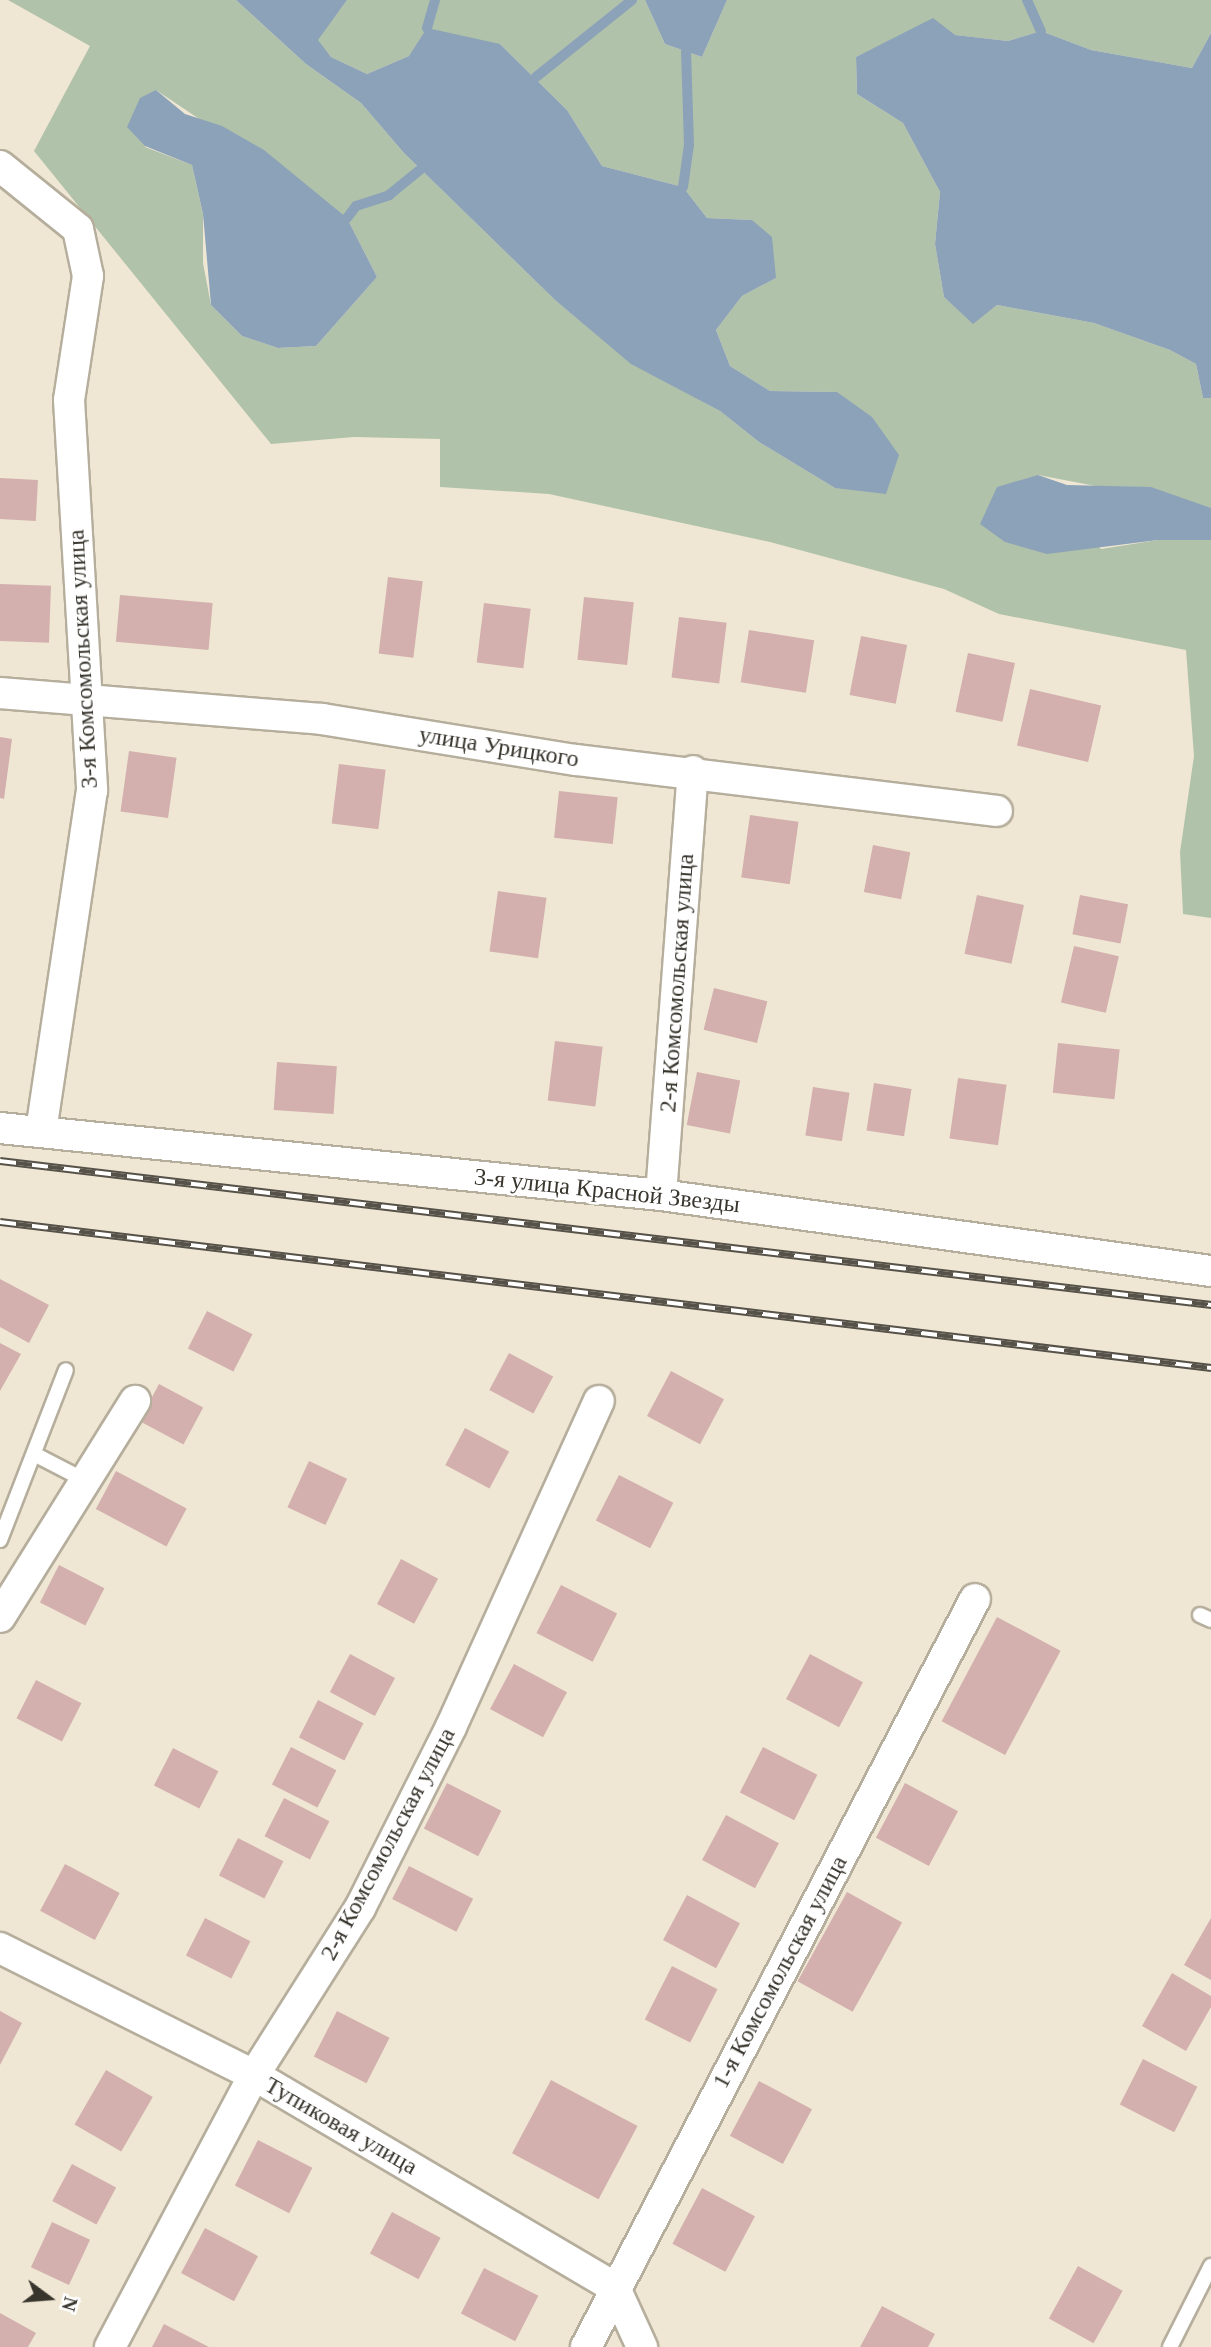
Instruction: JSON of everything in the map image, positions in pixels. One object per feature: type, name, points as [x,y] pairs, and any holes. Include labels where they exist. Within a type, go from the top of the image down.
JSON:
[{"type":"street","name":"3-я Комсомольская улица","points":[[0,166],[78,229],[89,276],[69,400],[90,697],[92,790],[41,1132]]},
{"type":"street","name":"улица Урицкого","points":[[0,693],[90,697],[322,719],[576,760],[693,771],[997,811]]},
{"type":"street","name":"2-я Комсомольская улица","points":[[661,1195],[693,771]]},
{"type":"street","name":"3-я улица Красной Звезды","points":[[0,1128],[661,1195],[1211,1271]]},
{"type":"street","points":[[0,1617],[88,1482],[135,1401]]},
{"type":"street","name":"2-я Комсомольская улица","points":[[110,2347],[254,2075],[360,1908],[452,1727],[599,1401]]},
{"type":"street","name":"1-я Комсомольская улица","points":[[586,2347],[975,1599]]},
{"type":"street","name":"Тупиковая улица","points":[[0,1948],[254,2075],[615,2288]]},
{"type":"street","points":[[615,2288],[642,2347]]},
{"type":"lane","points":[[0,1540],[66,1370]]},
{"type":"lane","points":[[34,1454],[88,1482]]},
{"type":"lane","points":[[1170,2347],[1211,2266]]},
{"type":"green space","points":[[8,0],[236,0],[306,64],[361,103],[404,153],[555,300],[631,363],[720,411],[759,442],[835,488],[837,392],[770,391],[730,366],[716,330],[742,296],[776,278],[752,220],[707,218],[683,187],[602,166],[567,110],[500,44],[409,56],[367,74],[331,57],[317,40],[347,0],[645,0],[665,44],[702,57],[727,0],[1211,0],[1211,33],[1192,68],[1091,50],[1041,31],[1008,41],[954,35],[893,40],[856,57],[857,94],[903,123],[940,192],[935,244],[944,297],[973,323],[997,305],[1094,323],[1170,350],[1196,364],[1203,398],[1211,398],[1211,508],[1038,475],[1101,549],[1158,540],[1211,540],[1211,918],[1183,914],[1180,852],[1194,756],[1186,650],[999,614],[944,589],[770,542],[549,494],[440,487],[440,439],[354,437],[271,444],[34,151],[90,46]],"holes":[[[156,90],[347,218],[377,277],[316,346],[278,348],[242,336],[211,305],[203,263],[203,214],[192,165],[145,147]]]},
{"type":"water","points":[[236,0],[347,0],[318,40],[331,57],[367,74],[409,56],[427,28],[500,44],[567,110],[602,166],[683,187],[707,218],[752,220],[772,237],[776,278],[742,296],[716,330],[730,366],[770,391],[837,392],[872,417],[899,455],[886,494],[835,488],[759,442],[720,411],[631,364],[555,300],[404,153],[361,103],[306,64]]},
{"type":"water","points":[[645,0],[727,0],[702,57],[665,44]]},
{"type":"water","points":[[933,18],[955,35],[1008,41],[1041,31],[1091,50],[1192,68],[1211,33],[1211,398],[1203,398],[1196,364],[1170,350],[1094,323],[997,305],[973,324],[944,297],[935,244],[940,192],[903,123],[857,94],[856,57]]},
{"type":"water","points":[[156,90],[185,114],[222,126],[264,150],[347,218],[377,277],[316,346],[278,348],[242,336],[211,305],[203,214],[192,165],[145,146],[127,127],[140,98]]},
{"type":"water","points":[[1038,475],[1067,485],[1151,487],[1211,508],[1211,540],[1158,540],[1047,554],[1005,542],[980,524],[997,487]]},
{"type":"building","points":[[0,478],[38,480],[36,521],[0,519]]},
{"type":"building","points":[[388,577],[423,581],[413,658],[379,653]]},
{"type":"building","points":[[0,584],[51,586],[49,643],[0,641]]},
{"type":"building","points":[[120,595],[213,603],[209,650],[116,642]]},
{"type":"building","points":[[584,597],[634,602],[627,665],[577,660]]},
{"type":"building","points":[[484,603],[531,609],[523,668],[477,663]]},
{"type":"building","points":[[679,617],[727,623],[719,683],[672,678]]},
{"type":"building","points":[[749,630],[814,640],[806,693],[741,682]]},
{"type":"building","points":[[861,636],[907,645],[896,704],[850,695]]},
{"type":"building","points":[[968,653],[1015,663],[1002,722],[956,712]]},
{"type":"building","points":[[1030,689],[1101,705],[1088,762],[1017,746]]},
{"type":"building","points":[[0,737],[12,739],[4,799],[0,798]]},
{"type":"building","points":[[129,751],[177,758],[168,818],[121,811]]},
{"type":"building","points":[[339,764],[386,770],[378,829],[332,824]]},
{"type":"building","points":[[559,791],[618,797],[613,844],[554,838]]},
{"type":"building","points":[[750,815],[799,822],[790,884],[741,877]]},
{"type":"building","points":[[873,845],[910,852],[901,899],[864,892]]},
{"type":"building","points":[[498,891],[547,898],[538,958],[490,951]]},
{"type":"building","points":[[977,895],[1024,905],[1011,964],[965,954]]},
{"type":"building","points":[[1080,895],[1128,904],[1120,944],[1072,934]]},
{"type":"building","points":[[1074,946],[1119,956],[1106,1013],[1061,1003]]},
{"type":"building","points":[[714,988],[767,1001],[757,1043],[704,1030]]},
{"type":"building","points":[[555,1041],[603,1047],[595,1106],[548,1101]]},
{"type":"building","points":[[1058,1043],[1120,1049],[1114,1099],[1053,1093]]},
{"type":"building","points":[[277,1062],[337,1066],[334,1114],[274,1110]]},
{"type":"building","points":[[697,1072],[740,1080],[730,1133],[687,1125]]},
{"type":"building","points":[[958,1078],[1007,1085],[998,1145],[950,1138]]},
{"type":"building","points":[[874,1083],[912,1089],[904,1136],[866,1130]]},
{"type":"building","points":[[813,1087],[850,1093],[842,1141],[805,1135]]},
{"type":"building","points":[[0,1279],[49,1305],[29,1343],[0,1327]]},
{"type":"building","points":[[207,1311],[252,1334],[233,1372],[188,1348]]},
{"type":"building","points":[[0,1343],[21,1354],[0,1391]]},
{"type":"building","points":[[509,1353],[553,1376],[533,1414],[489,1390]]},
{"type":"building","points":[[671,1371],[724,1399],[700,1444],[647,1416]]},
{"type":"building","points":[[159,1384],[203,1407],[183,1445],[139,1421]]},
{"type":"building","points":[[465,1428],[509,1451],[489,1489],[445,1465]]},
{"type":"building","points":[[309,1461],[347,1479],[326,1525],[287,1507]]},
{"type":"building","points":[[116,1471],[187,1509],[166,1547],[96,1509]]},
{"type":"building","points":[[619,1475],[673,1503],[650,1548],[596,1520]]},
{"type":"building","points":[[401,1559],[438,1579],[414,1624],[377,1604]]},
{"type":"building","points":[[59,1565],[104,1588],[85,1626],[40,1602]]},
{"type":"building","points":[[561,1585],[617,1614],[593,1662],[536,1633]]},
{"type":"building","points":[[997,1617],[1061,1651],[1005,1755],[942,1721]]},
{"type":"building","points":[[350,1654],[395,1678],[375,1716],[330,1692]]},
{"type":"building","points":[[810,1654],[863,1682],[839,1727],[786,1699]]},
{"type":"building","points":[[514,1664],[567,1692],[543,1737],[490,1709]]},
{"type":"building","points":[[36,1680],[81,1703],[62,1741],[16,1718]]},
{"type":"building","points":[[318,1700],[363,1723],[344,1761],[299,1737]]},
{"type":"building","points":[[291,1747],[336,1770],[317,1808],[272,1784]]},
{"type":"building","points":[[763,1747],[817,1775],[794,1820],[740,1792]]},
{"type":"building","points":[[173,1748],[218,1771],[199,1809],[154,1785]]},
{"type":"building","points":[[447,1783],[501,1811],[478,1856],[424,1828]]},
{"type":"building","points":[[905,1783],[958,1811],[929,1866],[876,1838]]},
{"type":"building","points":[[284,1798],[329,1821],[310,1859],[264,1836]]},
{"type":"building","points":[[726,1815],[779,1843],[755,1888],[702,1860]]},
{"type":"building","points":[[238,1838],[283,1861],[264,1899],[219,1875]]},
{"type":"building","points":[[65,1864],[120,1893],[95,1940],[40,1911]]},
{"type":"building","points":[[409,1866],[473,1899],[456,1932],[392,1899]]},
{"type":"building","points":[[847,1892],[902,1923],[853,2012],[798,1981]]},
{"type":"building","points":[[687,1895],[740,1923],[716,1968],[663,1940]]},
{"type":"building","points":[[205,1918],[250,1941],[231,1979],[186,1955]]},
{"type":"building","points":[[1211,1918],[1211,1980],[1184,1965]]},
{"type":"building","points":[[672,1966],[717,1989],[690,2043],[645,2019]]},
{"type":"building","points":[[1172,1973],[1211,1996],[1211,2007],[1186,2051],[1142,2026]]},
{"type":"building","points":[[0,2011],[22,2023],[0,2065]]},
{"type":"building","points":[[337,2011],[390,2038],[366,2083],[314,2056]]},
{"type":"building","points":[[1143,2059],[1197,2087],[1174,2132],[1120,2104]]},
{"type":"building","points":[[106,2070],[153,2097],[121,2152],[74,2125]]},
{"type":"building","points":[[551,2080],[638,2126],[599,2199],[512,2153]]},
{"type":"building","points":[[759,2081],[812,2109],[783,2164],[730,2136]]},
{"type":"building","points":[[258,2140],[312,2168],[289,2213],[235,2185]]},
{"type":"building","points":[[72,2164],[116,2187],[96,2225],[52,2201]]},
{"type":"building","points":[[702,2188],[755,2216],[725,2272],[672,2244]]},
{"type":"building","points":[[392,2212],[441,2238],[418,2279],[370,2253]]},
{"type":"building","points":[[52,2222],[90,2240],[69,2285],[31,2267]]},
{"type":"building","points":[[205,2228],[258,2256],[234,2301],[181,2273]]},
{"type":"building","points":[[1078,2266],[1123,2291],[1094,2343],[1049,2318]]},
{"type":"building","points":[[484,2268],[538,2296],[515,2341],[461,2313]]},
{"type":"building","points":[[882,2306],[935,2334],[928,2347],[860,2347]]},
{"type":"building","points":[[0,2313],[36,2333],[28,2347],[0,2347]]},
{"type":"building","points":[[164,2324],[209,2347],[152,2347]]},
{"type":"waterway","points":[[427,28],[435,0]]},
{"type":"waterway","points":[[536,77],[632,0]]},
{"type":"waterway","points":[[1027,0],[1041,31]]},
{"type":"waterway","points":[[683,187],[689,145],[686,51]]},
{"type":"waterway","points":[[347,218],[356,206],[389,195],[421,169]]},
{"type":"railway","points":[[0,1161],[1211,1305]]},
{"type":"railway","points":[[0,1222],[1211,1368]]}]
